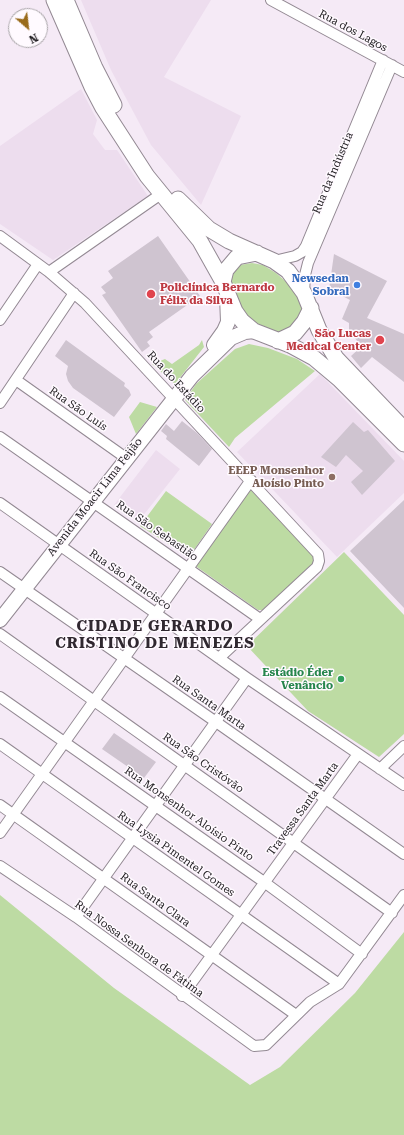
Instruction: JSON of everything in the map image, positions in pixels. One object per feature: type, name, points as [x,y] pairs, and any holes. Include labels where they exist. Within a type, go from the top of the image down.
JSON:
[{"type":"main road","points":[[54,0],[103,108],[131,154],[161,194],[200,241],[242,321],[254,331],[304,352],[328,369],[404,444]]},
{"type":"main road","points":[[66,0],[106,92],[148,160],[177,198],[197,220],[221,237],[274,261],[288,271],[304,293],[319,330],[336,358],[404,429]]},
{"type":"main road","points":[[192,376],[224,331],[229,312],[225,289],[226,270],[237,258],[257,253]]},
{"type":"main road","points":[[278,341],[295,333],[304,322],[310,308]]},
{"type":"main road","points":[[192,376],[231,338],[245,332],[254,331]]},
{"type":"main road","name":"Avenida Moacir Lima Feijão","points":[[0,620],[58,544],[192,376]]},
{"type":"street","name":"Rua dos Lagos","points":[[271,0],[404,72]]},
{"type":"street","name":"Rua da Indústria","points":[[274,261],[296,256],[302,252],[306,246],[387,63]]},
{"type":"street","name":"Rua da Indústria","points":[[304,293],[305,274],[308,263],[387,63]]},
{"type":"street","points":[[49,272],[161,194]]},
{"type":"street","name":"Rua do Estádio","points":[[0,236],[49,272],[74,293],[174,397],[318,554],[319,561],[317,567],[260,619]]},
{"type":"street","points":[[0,320],[38,264]]},
{"type":"street","points":[[0,403],[74,293]]},
{"type":"street","name":"Rua São Luís","points":[[16,380],[126,458]]},
{"type":"street","name":"Rua São Sebastião","points":[[0,437],[188,567],[260,619]]},
{"type":"street","points":[[0,833],[251,480]]},
{"type":"street","name":"Rua São Francisco","points":[[0,503],[247,678],[404,785]]},
{"type":"street","name":"Rua Santa Marta","points":[[0,572],[404,854]]},
{"type":"street","points":[[219,658],[260,619]]},
{"type":"street","name":"Rua São Cristóvão","points":[[0,634],[294,841],[392,913]]},
{"type":"street","points":[[76,917],[247,678]]},
{"type":"street","name":"Rua Monsenhor Aloísio Pinto","points":[[0,697],[264,882],[362,954]]},
{"type":"street","name":"Rua Lysia Pimentel Gomes","points":[[0,744],[339,984]]},
{"type":"street","points":[[380,769],[404,746]]},
{"type":"street","name":"Travessa Santa Marta","points":[[182,996],[358,754]]},
{"type":"street","name":"Rua Santa Clara","points":[[0,805],[296,1015]]},
{"type":"street","name":"Rua Nossa Senhora de Fátima","points":[[0,866],[76,917],[182,996],[254,1046],[266,1045],[296,1015]]},
{"type":"street","points":[[296,1015],[316,997],[339,984],[404,895]]},
{"type":"shaded area","points":[[81,0],[211,0],[164,77],[241,116],[201,205],[151,145],[111,70]]},
{"type":"shaded area","points":[[81,89],[97,120],[93,134],[105,150],[117,150],[148,196],[53,260],[0,224],[0,146]]},
{"type":"shaded area","name":"EEEP Monsenhor Aloísio Pinto","points":[[320,374],[404,461],[404,493],[337,557],[237,452]]},
{"type":"shaded area","points":[[156,450],[180,469],[138,522],[114,505]]},
{"type":"green space","points":[[252,263],[263,265],[276,273],[298,292],[302,302],[302,309],[293,330],[273,335],[245,318],[229,276],[240,265]]},
{"type":"green space","points":[[202,340],[204,347],[175,384],[152,364],[165,359],[172,364],[199,345]]},
{"type":"green space","points":[[249,344],[268,348],[297,359],[315,371],[235,438],[229,447],[185,400],[196,384],[235,349]]},
{"type":"green space","points":[[140,402],[157,407],[136,434],[129,417]]},
{"type":"green space","points":[[250,488],[255,490],[314,553],[315,564],[264,610],[258,610],[197,567],[197,562]]},
{"type":"green space","points":[[166,491],[212,524],[189,557],[140,526]]},
{"type":"green space","name":"Estádio Éder Venâncio","points":[[344,552],[404,615],[404,734],[379,757],[308,711],[247,646]]},
{"type":"green space","points":[[0,895],[114,988],[250,1085],[280,1067],[355,993],[404,932],[404,1135],[0,1135]]},
{"type":"building","name":"Policlínica Bernardo Félix da Silva","points":[[158,236],[200,296],[149,332],[153,337],[147,342],[150,346],[142,352],[102,295],[106,293],[101,287],[113,278],[108,271]]},
{"type":"building","points":[[334,254],[387,281],[367,318],[404,334],[404,382],[372,357],[361,368],[351,356],[362,346],[349,332],[349,323],[342,319],[350,300],[329,289]]},
{"type":"building","points":[[66,340],[125,383],[124,386],[129,390],[131,395],[114,417],[73,388],[68,381],[66,374],[68,366],[55,356]]},
{"type":"building","points":[[182,421],[197,433],[212,449],[199,466],[166,439],[167,436],[161,431],[166,424],[174,431]]},
{"type":"building","points":[[353,422],[364,432],[368,430],[395,461],[362,495],[351,482],[363,471],[346,455],[336,467],[321,457]]},
{"type":"building","points":[[404,500],[404,608],[350,551]]},
{"type":"building","points":[[114,733],[156,762],[144,778],[102,749]]},
{"type":"place","name":"Newsedan Sobral","points":[[357,285]]},
{"type":"place","name":"Policlínica Bernardo Félix da Silva","points":[[151,294]]},
{"type":"place","name":"São Lucas Medical Center","points":[[380,340]]},
{"type":"place","name":"EEEP Monsenhor Aloísio Pinto","points":[[332,477]]},
{"type":"place","name":"Estádio Éder Venâncio","points":[[341,679]]},
{"type":"district","name":"CIDADE GERARDO CRISTINO DE MENEZES","points":[[155,636]]}]
